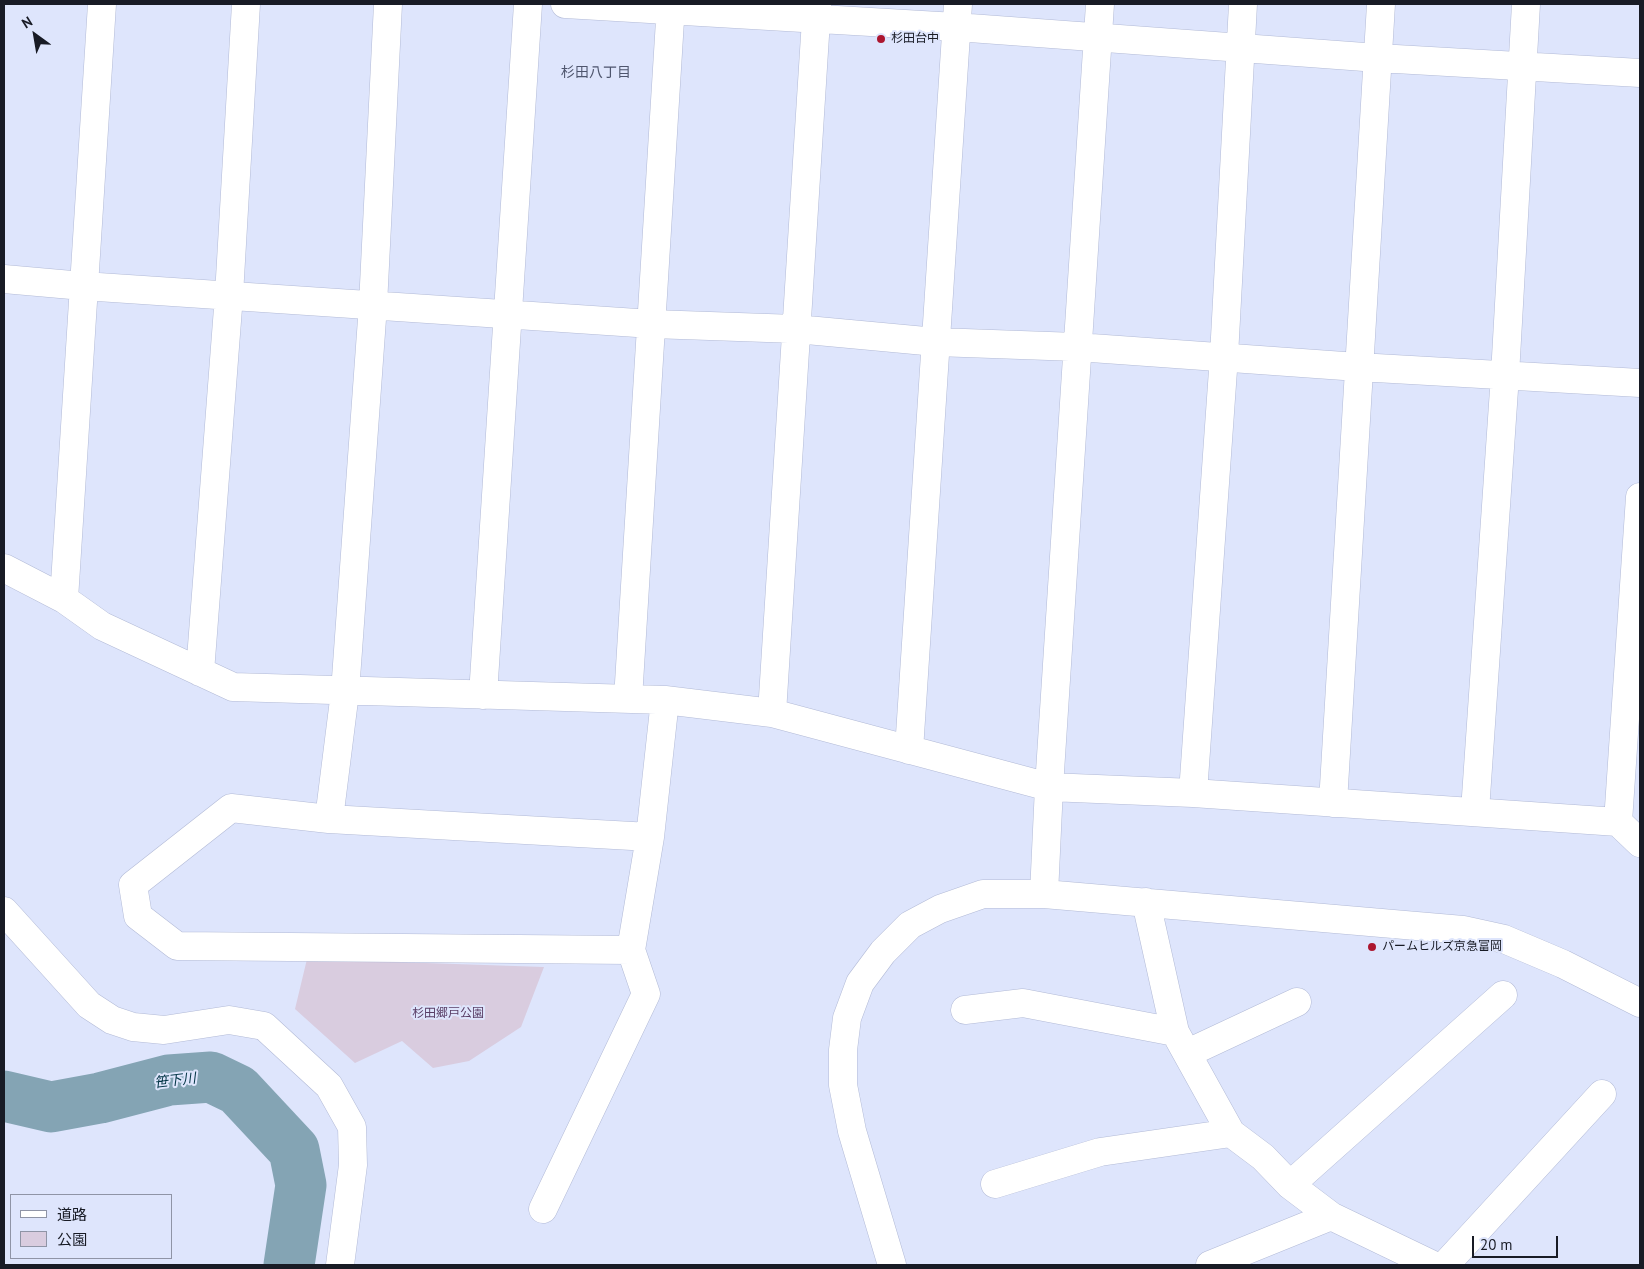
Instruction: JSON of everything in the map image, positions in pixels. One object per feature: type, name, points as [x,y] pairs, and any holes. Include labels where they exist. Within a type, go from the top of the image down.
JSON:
[{"type":"street","points":[[64,599],[82,286],[102,4]]},
{"type":"street","points":[[200,672],[229,295],[246,4]]},
{"type":"street","points":[[329,819],[345,692],[373,305],[388,4]]},
{"type":"street","points":[[483,695],[510,314],[528,4]]},
{"type":"street","points":[[566,4],[957,15],[1098,36],[1378,58],[1640,73]]},
{"type":"street","points":[[1044,894],[1049,787],[1100,4]]},
{"type":"street","points":[[1193,793],[1224,356],[1244,4]]},
{"type":"street","points":[[1333,803],[1381,4]]},
{"type":"street","points":[[1475,811],[1505,375],[1521,65],[1526,4]]},
{"type":"street","points":[[628,699],[670,7]]},
{"type":"street","points":[[772,713],[817,12]]},
{"type":"street","points":[[909,750],[957,15]]},
{"type":"street","points":[[4,279],[82,286],[652,324],[796,329],[936,342],[1077,347],[1358,367],[1640,383]]},
{"type":"street","points":[[1618,822],[1637,626],[1640,497]]},
{"type":"street","points":[[4,568],[64,599],[102,626],[233,687],[345,692],[666,700],[772,713],[1049,787],[1193,793],[1618,822],[1640,843]]},
{"type":"street","points":[[543,1209],[646,994],[631,950],[650,837],[666,700]]},
{"type":"street","points":[[631,950],[176,946],[138,916],[132,885],[231,808],[329,819],[650,837]]},
{"type":"street","points":[[892,1265],[852,1131],[843,1085],[847,1018],[860,983],[883,952],[910,925],[940,909],[983,894],[1044,894],[1463,930],[1504,939],[1563,964],[1640,1002]]},
{"type":"street","points":[[1146,902],[1181,1043],[1231,1133],[1263,1157],[1290,1185],[1331,1216],[1433,1265]]},
{"type":"street","points":[[4,911],[90,1005],[112,1020],[132,1027],[164,1030],[229,1020],[264,1026],[329,1086],[352,1127],[353,1165],[340,1265]]},
{"type":"street","points":[[1290,1185],[1503,995]]},
{"type":"street","points":[[965,1010],[1024,1003],[1181,1043],[1297,1002]]},
{"type":"street","points":[[1445,1265],[1602,1094]]},
{"type":"street","points":[[995,1184],[1100,1152],[1231,1133]]},
{"type":"street","points":[[1210,1265],[1331,1216]]},
{"type":"green space","name":"杉田郷戸公園","points":[[307,959],[544,967],[521,1027],[469,1061],[433,1068],[402,1041],[355,1063],[295,1009]]},
{"type":"waterway","name":"笹下川","points":[[4,1096],[51,1107],[100,1098],[169,1080],[211,1077],[238,1090],[294,1150],[301,1185],[289,1265]]},
{"type":"place","name":"杉田台中","points":[[881,39]]},
{"type":"place","name":"パームヒルズ京急富岡","points":[[1372,947]]},
{"type":"district","name":"杉田八丁目","points":[[596,73]]}]
